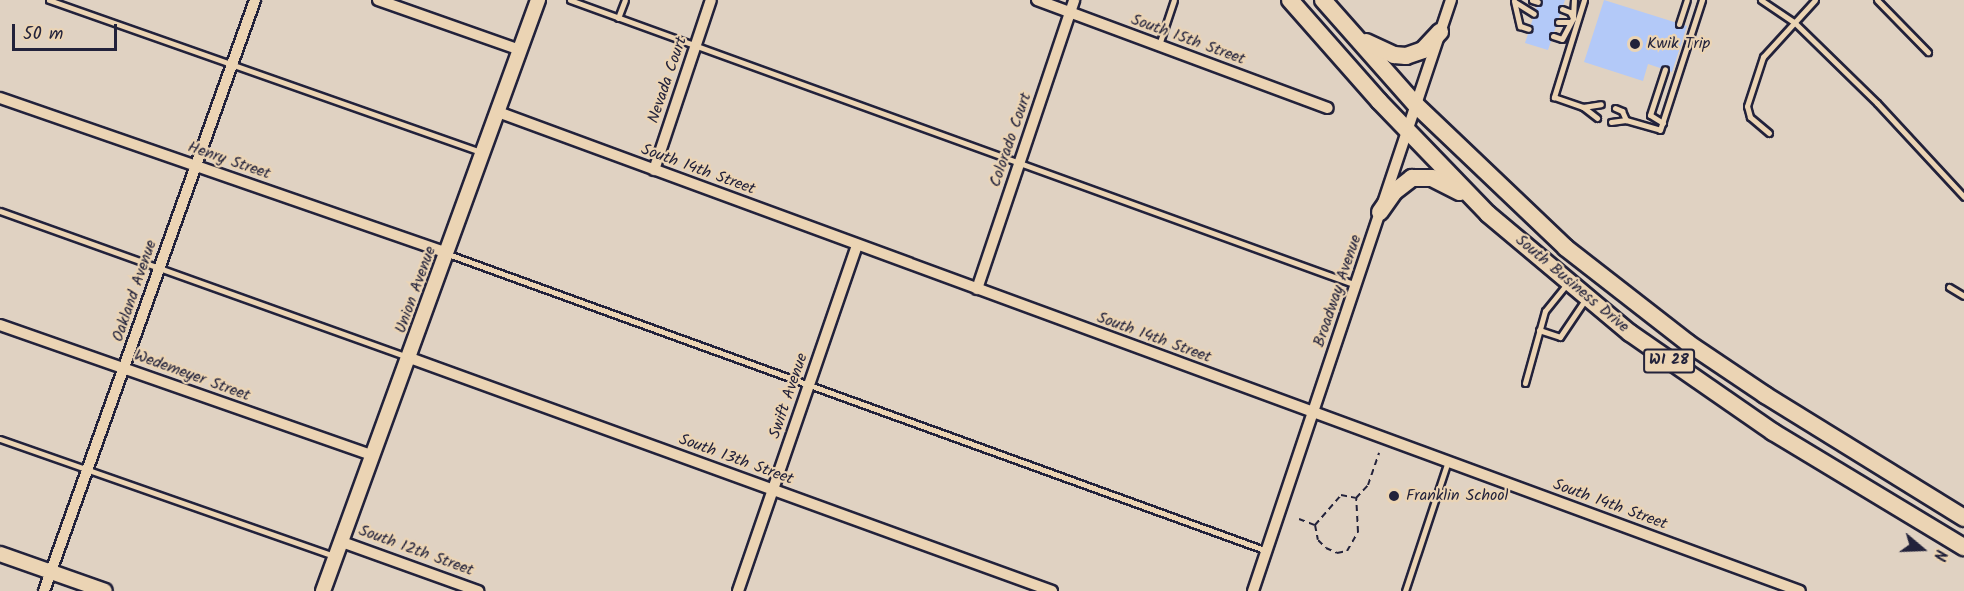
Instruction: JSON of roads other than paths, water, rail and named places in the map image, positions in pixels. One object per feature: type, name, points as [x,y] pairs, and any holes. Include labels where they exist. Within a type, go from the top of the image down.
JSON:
[{"type":"main road","name":"South Business Drive","points":[[1290,0],[1407,131],[1476,201],[1569,282],[1711,391],[1964,547]]},
{"type":"main road","name":"South Business Drive","points":[[1323,0],[1416,105],[1566,248],[1688,343],[1964,518]]},
{"type":"main road","points":[[1355,36],[1384,52],[1406,56],[1423,50],[1440,32]]},
{"type":"main road","points":[[1380,212],[1404,183],[1423,176],[1476,201]]},
{"type":"street","name":"Oakland Avenue","points":[[44,591],[255,0]]},
{"type":"street","points":[[378,0],[520,50]]},
{"type":"street","name":"Union Avenue","points":[[323,591],[410,358],[538,0]]},
{"type":"street","name":"Nevada Court","points":[[654,170],[711,0]]},
{"type":"street","name":"South 15th Street","points":[[1038,0],[1328,108]]},
{"type":"street","name":"Colorado Court","points":[[977,289],[1074,0]]},
{"type":"street","name":"Broadway Avenue","points":[[1254,591],[1451,0]]},
{"type":"street","name":"Henry Street","points":[[0,98],[447,253]]},
{"type":"street","name":"South 14th Street","points":[[498,112],[1800,591]]},
{"type":"street","name":"Swift Avenue","points":[[738,591],[857,245]]},
{"type":"street","name":"Wedemeyer Street","points":[[0,325],[374,456]]},
{"type":"street","name":"South 13th Street","points":[[410,358],[1052,591]]},
{"type":"street","name":"South 12th Street","points":[[342,542],[478,591]]},
{"type":"street","points":[[0,554],[105,591]]},
{"type":"lane","points":[[49,0],[483,152]]},
{"type":"lane","points":[[570,0],[1018,165],[1356,285]]},
{"type":"lane","points":[[618,18],[625,0]]},
{"type":"lane","points":[[1159,45],[1174,0]]},
{"type":"lane","points":[[1515,0],[1534,14]]},
{"type":"lane","points":[[1515,0],[1520,26],[1529,29]]},
{"type":"lane","points":[[1553,36],[1562,39],[1576,19],[1574,0]]},
{"type":"lane","points":[[1584,0],[1576,19],[1554,97],[1582,107],[1597,118]]},
{"type":"lane","points":[[1679,24],[1685,0]]},
{"type":"lane","points":[[1611,122],[1626,120],[1660,130],[1702,0]]},
{"type":"lane","points":[[1761,0],[1794,22],[1877,103],[1964,197]]},
{"type":"lane","points":[[1769,133],[1750,117],[1747,106],[1763,57],[1815,0]]},
{"type":"lane","points":[[1877,0],[1928,52]]},
{"type":"lane","points":[[1562,9],[1570,12],[1576,19]]},
{"type":"lane","points":[[1558,22],[1567,24],[1576,19]]},
{"type":"lane","points":[[1663,123],[1650,115],[1665,69]]},
{"type":"lane","points":[[1582,107],[1601,104]]},
{"type":"lane","points":[[1615,108],[1623,111],[1626,120]]},
{"type":"lane","points":[[0,212],[410,358]]},
{"type":"lane","points":[[447,253],[1267,551]]},
{"type":"lane","points":[[1525,383],[1548,306],[1569,282]]},
{"type":"lane","points":[[1949,287],[1964,297]]},
{"type":"lane","points":[[1539,330],[1560,337],[1588,297]]},
{"type":"lane","points":[[0,440],[337,556]]},
{"type":"lane","points":[[1405,591],[1448,461]]},
{"type":"place","name":"Kwik Trip","points":[[1635,44]]},
{"type":"place","name":"Franklin School","points":[[1394,496]]}]
